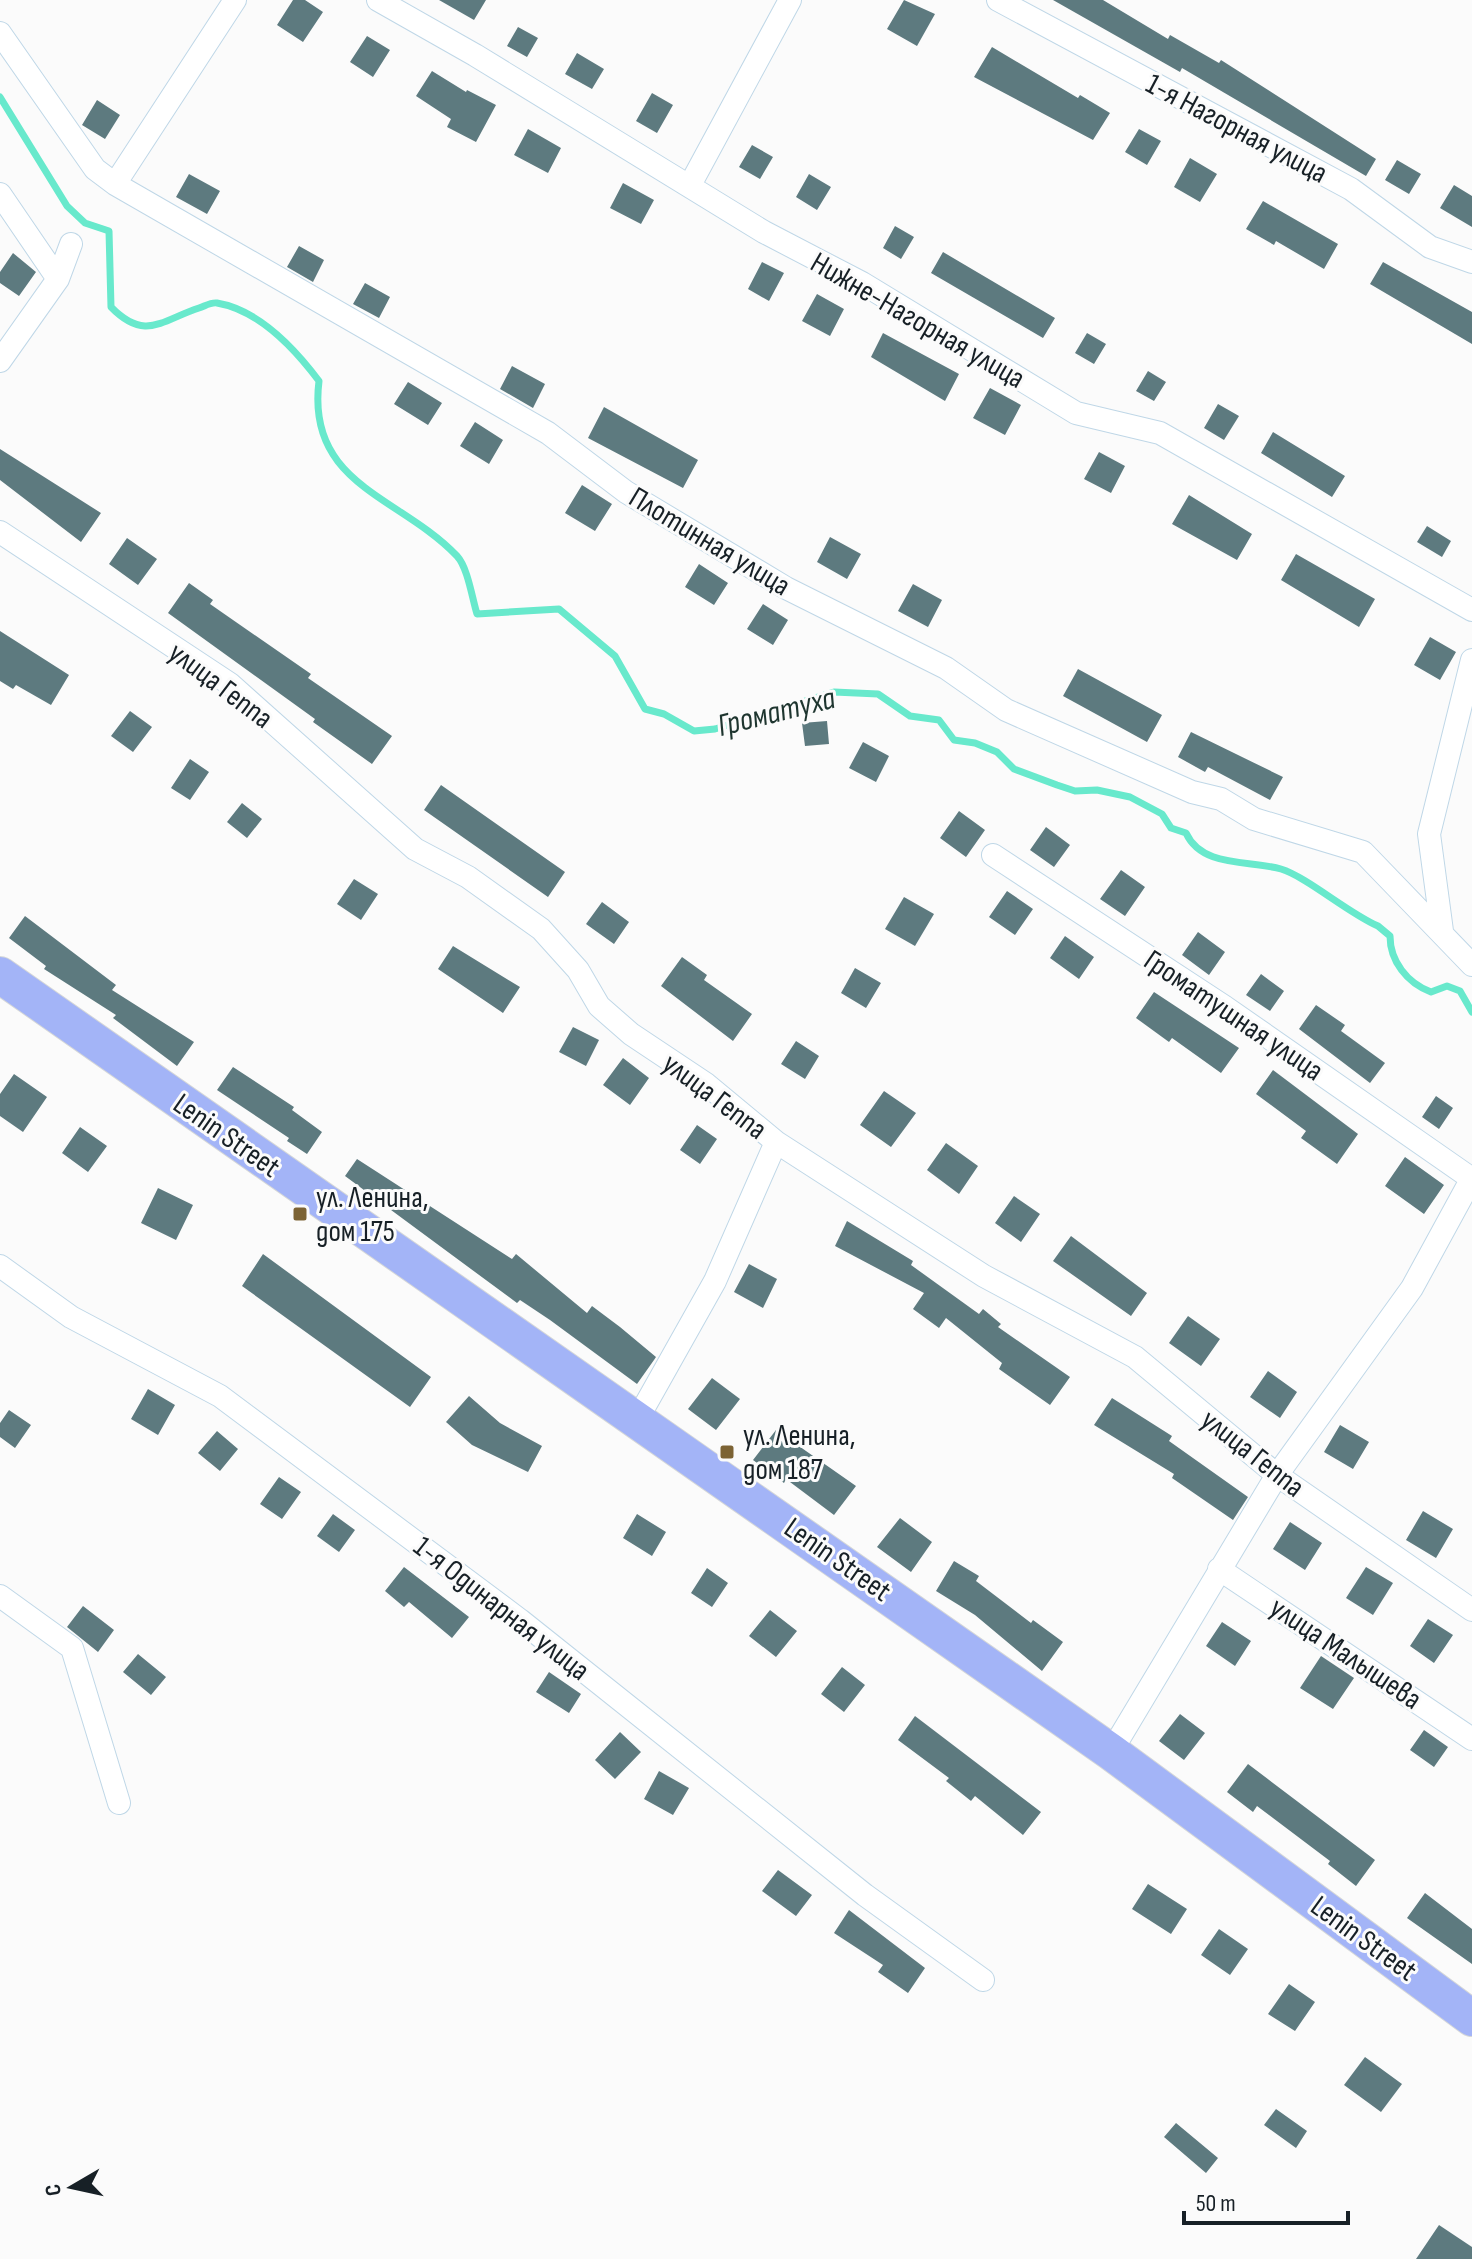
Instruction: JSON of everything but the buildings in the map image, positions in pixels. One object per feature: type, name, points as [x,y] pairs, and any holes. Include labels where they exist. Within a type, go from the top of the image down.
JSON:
[{"type":"main road","name":"Lenin Street","points":[[0,975],[638,1418],[1111,1752],[1472,2018]]},
{"type":"street","points":[[115,184],[235,0]]},
{"type":"street","name":"Нижне-Нагорная улица","points":[[378,0],[764,232],[862,283],[1076,413],[1160,433],[1472,610]]},
{"type":"street","points":[[690,185],[745,76],[790,0]]},
{"type":"street","name":"1-я Нагорная улица","points":[[998,0],[1351,189],[1430,247],[1472,262]]},
{"type":"street","name":"Плотинная улица","points":[[0,33],[95,169],[115,184],[548,433],[626,492],[786,588],[946,668],[1006,710],[1192,792],[1221,799],[1254,819],[1363,852],[1472,965]]},
{"type":"street","points":[[0,194],[58,279]]},
{"type":"street","points":[[0,361],[58,279],[71,244]]},
{"type":"street","name":"улица Геппа","points":[[0,532],[230,684],[415,849],[468,877],[541,929],[578,970],[599,1006],[631,1034],[706,1084],[776,1142],[984,1276],[1135,1357],[1277,1475],[1472,1610]]},
{"type":"street","points":[[1442,931],[1429,834],[1472,660]]},
{"type":"street","name":"Громатушная улица","points":[[993,855],[1225,1007],[1472,1178]]},
{"type":"street","points":[[638,1418],[715,1281],[776,1142]]},
{"type":"street","points":[[1111,1752],[1277,1475],[1412,1288],[1472,1178]]},
{"type":"street","name":"1-я Одинарная улица","points":[[0,1266],[71,1317],[220,1396],[520,1620],[865,1895],[983,1980]]},
{"type":"street","name":"улица Малышева","points":[[1219,1569],[1472,1739]]},
{"type":"street","points":[[0,1596],[72,1648],[119,1803]]},
{"type":"waterway","name":"Громатуха","points":[[0,97],[67,206],[85,223],[109,231],[111,307],[123,318],[144,326],[217,303],[247,314],[275,333],[319,381],[319,416],[327,444],[342,466],[362,485],[457,556],[467,575],[477,614],[559,609],[615,656],[645,709],[664,714],[694,731],[715,729],[834,692],[878,694],[910,716],[939,720],[954,740],[975,743],[997,752],[1014,769],[1075,791],[1097,790],[1130,797],[1162,814],[1171,828],[1186,833],[1203,852],[1228,861],[1269,866],[1291,873],[1390,936],[1397,962],[1414,983],[1431,992],[1447,986],[1460,991],[1472,1012]]},
{"type":"place","name":"ул. Ленина, дом 175","points":[[300,1214]]},
{"type":"place","name":"ул. Ленина, дом 187","points":[[727,1452]]}]
